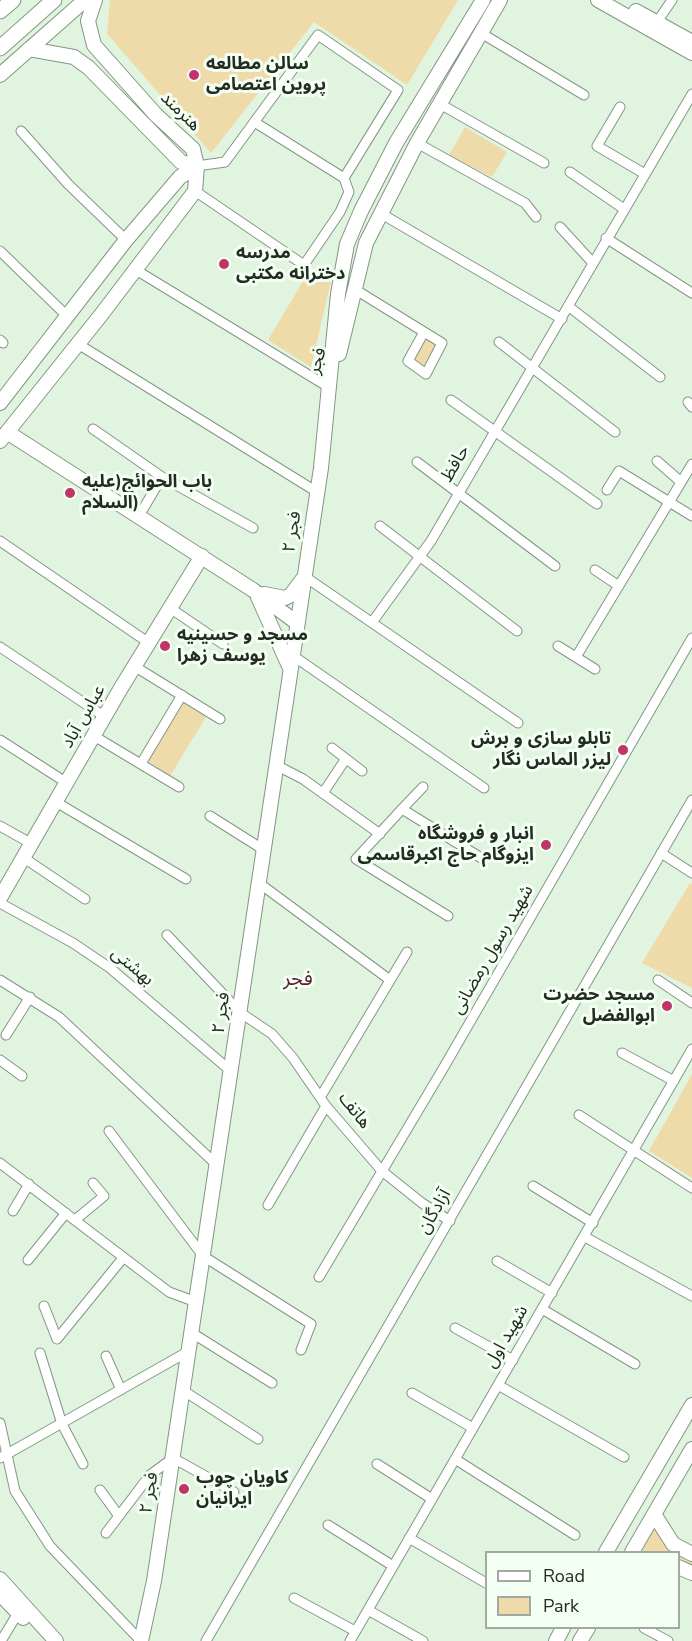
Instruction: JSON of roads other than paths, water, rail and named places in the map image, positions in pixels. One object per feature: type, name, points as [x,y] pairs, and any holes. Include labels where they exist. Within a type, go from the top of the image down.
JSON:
[{"type":"main road","points":[[0,11],[13,0]]},
{"type":"main road","points":[[0,48],[54,0]]},
{"type":"street","points":[[0,75],[85,0]]},
{"type":"street","name":"هنرمند","points":[[29,49],[74,57],[89,68],[181,162],[197,166],[193,149],[156,115],[94,45],[88,21],[95,0]]},
{"type":"street","name":"فجر","points":[[330,388],[338,294],[347,244],[361,211],[396,143],[483,0]]},
{"type":"street","name":"فجر","points":[[330,388],[366,243],[417,143],[500,0]]},
{"type":"street","points":[[598,0],[692,53]]},
{"type":"street","points":[[616,0],[692,42]]},
{"type":"street","points":[[657,22],[672,0]]},
{"type":"street","points":[[481,33],[584,95]]},
{"type":"street","points":[[0,403],[66,315],[180,177],[197,166],[225,162],[256,123],[318,35],[398,90],[344,178]]},
{"type":"street","points":[[89,68],[101,55]]},
{"type":"street","name":"حافظ","points":[[373,621],[419,557],[457,495],[692,94]]},
{"type":"street","points":[[440,104],[544,163]]},
{"type":"street","points":[[620,107],[597,146],[645,174]]},
{"type":"street","points":[[195,191],[304,265],[340,212],[349,192],[344,178],[256,123]]},
{"type":"street","points":[[21,131],[68,184],[126,240]]},
{"type":"street","points":[[417,143],[525,203],[536,217]]},
{"type":"street","points":[[197,166],[195,191],[136,270],[4,436],[202,556],[297,623]]},
{"type":"street","points":[[570,172],[624,209]]},
{"type":"street","points":[[380,213],[561,318]]},
{"type":"street","points":[[560,227],[592,262]]},
{"type":"street","points":[[606,238],[692,293]]},
{"type":"street","points":[[0,251],[66,315]]},
{"type":"street","points":[[136,270],[330,388]]},
{"type":"street","points":[[356,290],[424,332]]},
{"type":"street","points":[[568,306],[660,377]]},
{"type":"street","points":[[499,342],[615,432]]},
{"type":"street","points":[[78,344],[317,492]]},
{"type":"street","name":"فجر ۲","points":[[141,1641],[154,1581],[218,1166],[317,492],[330,388]]},
{"type":"street","points":[[451,400],[597,504]]},
{"type":"street","points":[[93,429],[162,477],[253,528]]},
{"type":"street","points":[[657,461],[681,482]]},
{"type":"street","points":[[417,462],[457,495],[555,566]]},
{"type":"street","points":[[576,657],[692,464]]},
{"type":"street","points":[[607,490],[619,471],[692,516]]},
{"type":"street","points":[[139,516],[162,477]]},
{"type":"street","points":[[380,526],[517,631]]},
{"type":"street","points":[[0,540],[148,643]]},
{"type":"street","name":"عباس آباد","points":[[0,898],[134,666],[202,556]]},
{"type":"street","points":[[595,570],[619,586]]},
{"type":"street","points":[[253,590],[285,598],[291,595],[304,576],[373,621],[518,723]]},
{"type":"street","points":[[253,590],[263,604],[291,662],[484,788]]},
{"type":"street","points":[[170,608],[224,644]]},
{"type":"street","name":"شهید رسول رمضانی","points":[[319,1277],[692,638]]},
{"type":"street","points":[[558,646],[595,669]]},
{"type":"street","points":[[0,647],[105,717]]},
{"type":"street","points":[[134,666],[220,719]]},
{"type":"street","points":[[142,762],[182,695]]},
{"type":"street","points":[[94,736],[142,762],[179,787]]},
{"type":"street","points":[[0,740],[67,783]]},
{"type":"street","points":[[332,748],[362,771]]},
{"type":"street","points":[[323,793],[345,760]]},
{"type":"street","points":[[276,765],[323,793],[380,834]]},
{"type":"street","points":[[423,787],[356,859],[448,915]]},
{"type":"street","name":"آزادگان","points":[[206,1641],[692,800]]},
{"type":"street","points":[[56,802],[186,879]]},
{"type":"street","points":[[402,809],[483,859]]},
{"type":"street","points":[[210,816],[264,850]]},
{"type":"street","points":[[0,826],[32,844]]},
{"type":"street","points":[[661,853],[692,873]]},
{"type":"street","points":[[24,858],[85,899]]},
{"type":"street","points":[[259,883],[390,980]]},
{"type":"street","name":"بهشتی","points":[[0,903],[73,943],[110,968],[232,1072]]},
{"type":"street","name":"هاتف","points":[[167,935],[240,1013],[272,1034],[327,1106],[382,1171],[422,1203],[450,1221]]},
{"type":"street","points":[[321,1096],[407,952]]},
{"type":"street","points":[[0,980],[59,1017],[218,1166]]},
{"type":"street","points":[[658,980],[692,1003]]},
{"type":"street","points":[[6,1035],[30,998]]},
{"type":"street","name":"شهید اول","points":[[350,1641],[692,1049]]},
{"type":"street","points":[[622,1053],[674,1081]]},
{"type":"street","points":[[0,1060],[22,1076]]},
{"type":"street","points":[[268,1205],[327,1106]]},
{"type":"street","points":[[579,1115],[692,1188]]},
{"type":"street","points":[[108,1131],[203,1256],[311,1324],[301,1350]]},
{"type":"street","points":[[0,1163],[169,1292],[196,1302]]},
{"type":"street","points":[[75,1220],[104,1196],[93,1183]]},
{"type":"street","points":[[13,1211],[29,1184]]},
{"type":"street","points":[[533,1186],[592,1223]]},
{"type":"street","points":[[28,1260],[66,1213]]},
{"type":"street","points":[[585,1237],[692,1296]]},
{"type":"street","points":[[44,1306],[57,1340],[123,1258]]},
{"type":"street","points":[[497,1261],[552,1293]]},
{"type":"street","points":[[542,1309],[635,1364]]},
{"type":"street","points":[[455,1328],[513,1360]]},
{"type":"street","points":[[192,1333],[272,1383]]},
{"type":"street","points":[[3,1457],[189,1351]]},
{"type":"street","points":[[40,1353],[62,1424],[83,1464]]},
{"type":"street","points":[[106,1356],[121,1390]]},
{"type":"street","points":[[498,1384],[624,1457]]},
{"type":"street","points":[[184,1390],[258,1439]]},
{"type":"street","points":[[412,1393],[473,1428]]},
{"type":"street","points":[[607,1551],[692,1405]]},
{"type":"street","points":[[0,1423],[3,1457],[15,1491],[50,1546],[141,1641]]},
{"type":"street","points":[[633,1551],[690,1457]]},
{"type":"street","points":[[106,1533],[150,1475],[173,1458],[234,1492]]},
{"type":"street","points":[[455,1459],[575,1535]]},
{"type":"street","points":[[377,1464],[432,1499]]},
{"type":"street","points":[[100,1490],[119,1516]]},
{"type":"street","points":[[654,1514],[673,1544],[692,1554]]},
{"type":"street","points":[[328,1525],[393,1566]]},
{"type":"street","points":[[409,1538],[485,1582]]},
{"type":"street","points":[[0,1579],[56,1641]]},
{"type":"street","points":[[0,1594],[44,1641]]},
{"type":"street","points":[[294,1598],[355,1631]]},
{"type":"street","points":[[368,1610],[423,1641]]},
{"type":"street","points":[[2,1641],[18,1613]]},
{"type":"street","points":[[646,1629],[668,1641]]},
{"type":"place","name":"سالن مطالعه پروین اعتصامی","points":[[194,75]]},
{"type":"place","name":"مدرسه دخترانه مکتبی","points":[[224,264]]},
{"type":"place","name":"باب الحوائج(علیه السلام)","points":[[70,493]]},
{"type":"place","name":"مسجد و حسینیه یوسف زهرا","points":[[165,646]]},
{"type":"place","name":"تابلو سازی و برش لیزر الماس نگار","points":[[623,750]]},
{"type":"place","name":"انبار و فروشگاه ایزوگام حاج اکبرقاسمی","points":[[546,845]]},
{"type":"place","name":"مسجد حضرت ابوالفضل","points":[[667,1006]]},
{"type":"place","name":"کاویان چوب ایرانیان","points":[[184,1489]]},
{"type":"district","name":"فجر","points":[[298,980]]}]
